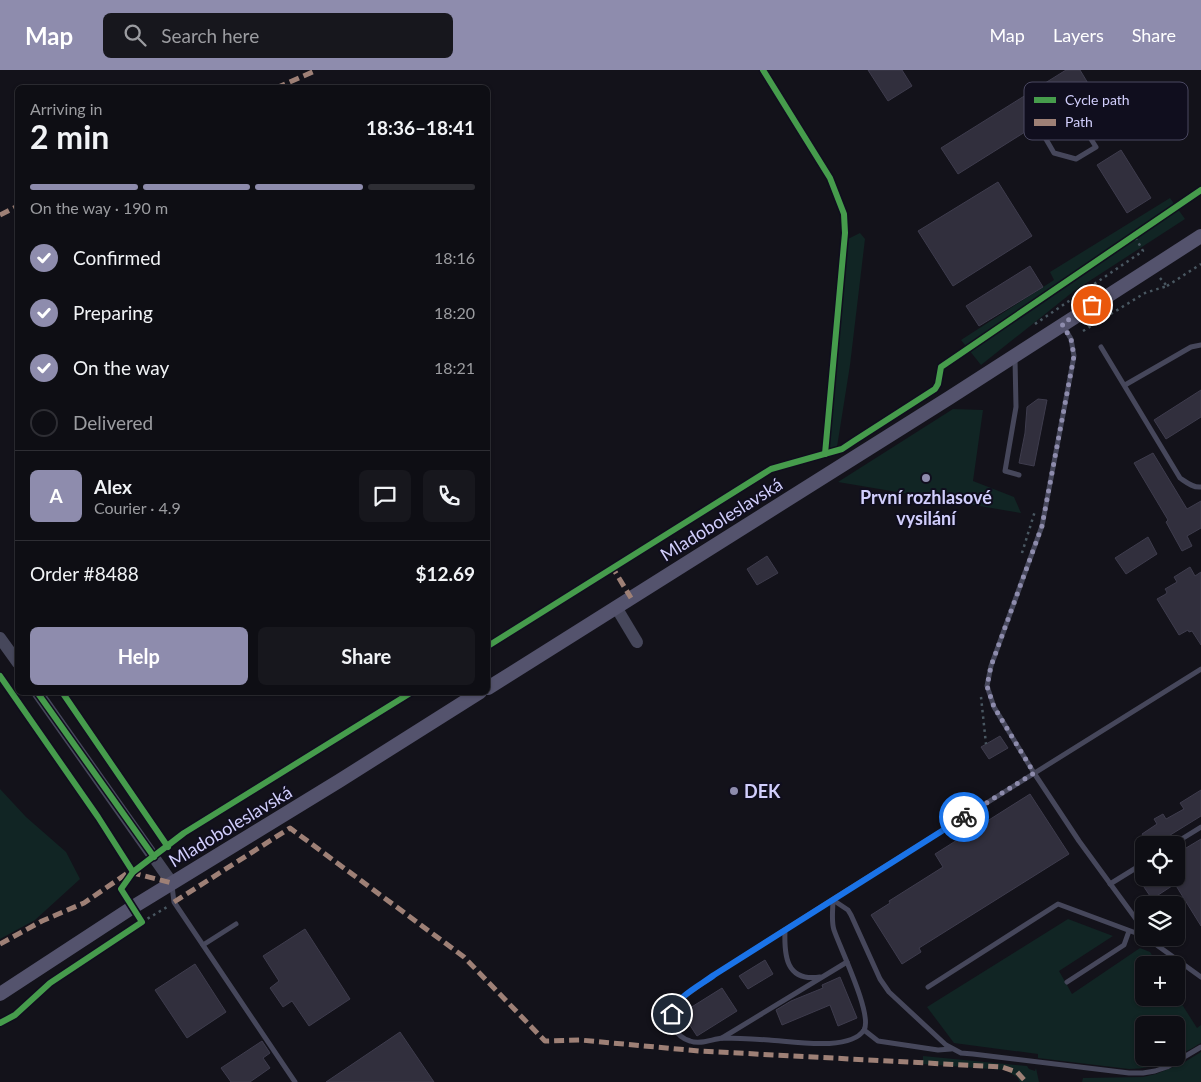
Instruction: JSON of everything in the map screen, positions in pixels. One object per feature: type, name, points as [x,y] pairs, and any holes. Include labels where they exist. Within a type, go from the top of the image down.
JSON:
[{"type":"main road","name":"Mladoboleslavská","points":[[490,687],[1201,236]]},
{"type":"main road","name":"Mladoboleslavská","points":[[0,994],[172,883],[339,782],[475,695]]},
{"type":"street","points":[[616,607],[637,642]]},
{"type":"street","points":[[0,638],[15,660]]},
{"type":"street","points":[[39,695],[172,883]]},
{"type":"lane","points":[[1046,140],[1054,154],[1076,159],[1096,147],[1092,140]]},
{"type":"lane","points":[[1062,324],[1071,339],[1074,356],[1042,526],[991,666],[987,686],[994,707],[1034,773],[1079,841],[1135,918]]},
{"type":"lane","points":[[1125,385],[1191,347],[1201,345]]},
{"type":"lane","points":[[1101,346],[1180,478],[1188,484],[1201,487]]},
{"type":"lane","points":[[1014,356],[1016,408],[1005,471],[1019,475]]},
{"type":"lane","points":[[832,900],[834,928],[858,990],[866,1021],[864,1030],[857,1036],[844,1042],[812,1044],[722,1038],[704,1042],[690,1041],[677,1033],[673,1025],[673,1008],[682,998],[714,975],[832,900],[1034,773],[1201,669]]},
{"type":"lane","points":[[1185,837],[1201,827]]},
{"type":"lane","points":[[1110,884],[1135,869]]},
{"type":"lane","points":[[172,883],[174,902],[295,1082]]},
{"type":"lane","points":[[832,900],[848,910],[880,979],[889,992],[938,1039],[952,1049]]},
{"type":"lane","points":[[928,987],[1058,904],[1135,933]]},
{"type":"lane","points":[[203,945],[236,924]]},
{"type":"lane","points":[[785,930],[784,948],[786,960],[790,968],[805,977],[822,977]]},
{"type":"lane","points":[[1066,982],[1124,945],[1130,931]]},
{"type":"lane","points":[[1159,946],[1201,977]]},
{"type":"lane","points":[[722,1038],[847,962]]},
{"type":"lane","points":[[864,1030],[878,1042],[938,1050],[952,1049],[973,1054],[1128,1073],[1155,1071],[1181,1060],[1201,1047]]},
{"type":"path","points":[[1126,240],[1141,230]]},
{"type":"path","points":[[1035,324],[1143,251],[1134,235]]},
{"type":"path","points":[[1084,331],[1145,293],[1167,286],[1201,264]]},
{"type":"path","points":[[1160,276],[1167,286]]},
{"type":"path","points":[[1020,558],[1036,503]]},
{"type":"path","points":[[980,696],[986,744]]},
{"type":"path","points":[[135,927],[174,902]]},
{"type":"green space","points":[[1170,198],[1185,219],[1074,291],[981,365],[961,340],[1054,280],[1050,272]]},
{"type":"green space","points":[[860,233],[865,239],[850,365],[837,447],[829,450],[848,239]]},
{"type":"green space","points":[[953,409],[983,410],[973,481],[1014,497],[1021,513],[838,482]]},
{"type":"green space","points":[[0,789],[26,817],[66,852],[80,879],[35,920],[0,939]]},
{"type":"green space","points":[[1068,919],[1113,936],[1059,971],[1072,994],[1140,948],[1150,952],[1152,956],[1135,956],[1135,1006],[1183,1006],[1197,1028],[1201,1025],[1201,1043],[1185,1052],[1185,1016],[1135,1016],[1135,1066],[1152,1066],[1129,1069],[1038,1058],[1038,1054],[954,1043],[927,1007]]},
{"type":"green space","points":[[1201,1052],[1201,1082],[1082,1082],[1083,1078],[1143,1077],[1176,1066],[1185,1066],[1185,1062]]},
{"type":"green space","points":[[923,1056],[1027,1066],[1035,1071],[1036,1068],[1039,1082],[1020,1082],[1017,1077],[1005,1070],[923,1064]]},
{"type":"building","points":[[868,70],[902,70],[912,86],[888,101]]},
{"type":"building","points":[[1066,70],[1080,70],[1087,82],[1047,82]]},
{"type":"building","points":[[1024,96],[1024,133],[958,174],[941,148]]},
{"type":"building","points":[[1121,150],[1151,198],[1127,213],[1097,165]]},
{"type":"building","points":[[998,182],[1032,236],[953,286],[918,231]]},
{"type":"building","points":[[1030,266],[1043,287],[979,326],[966,306]]},
{"type":"building","points":[[1201,390],[1201,417],[1166,439],[1154,420]]},
{"type":"building","points":[[1038,399],[1047,400],[1034,466],[1019,463],[1025,433],[1027,407]]},
{"type":"building","points":[[1153,453],[1187,509],[1201,501],[1201,528],[1187,536],[1192,546],[1182,551],[1166,522],[1168,520],[1134,463]]},
{"type":"building","points":[[1148,537],[1157,554],[1126,574],[1115,558]]},
{"type":"building","points":[[767,556],[778,573],[757,585],[747,569]]},
{"type":"building","points":[[1190,567],[1195,576],[1201,572],[1201,645],[1192,631],[1189,632],[1188,630],[1179,635],[1157,599],[1166,594],[1165,589],[1177,582],[1174,577]]},
{"type":"building","points":[[1000,736],[1008,748],[989,759],[981,747]]},
{"type":"building","points":[[1201,790],[1201,816],[1169,836],[1143,836],[1142,834],[1157,824],[1154,819],[1163,814],[1166,819],[1184,809],[1180,803]]},
{"type":"building","points":[[1030,794],[1069,854],[919,948],[921,952],[902,964],[871,915],[890,903],[889,901],[943,867],[935,854]]},
{"type":"building","points":[[1201,839],[1201,926],[1185,900],[1185,896],[1182,896],[1176,886],[1185,886],[1185,849]]},
{"type":"building","points":[[1143,886],[1172,886],[1157,896],[1150,896]]},
{"type":"building","points":[[305,929],[350,999],[309,1026],[292,1001],[283,1007],[270,988],[279,981],[263,956]]},
{"type":"building","points":[[765,960],[773,974],[748,989],[739,976]]},
{"type":"building","points":[[195,964],[226,1012],[187,1038],[155,990]]},
{"type":"building","points":[[840,977],[857,1018],[838,1026],[830,1005],[782,1025],[776,1010],[791,1001],[823,988],[822,985]]},
{"type":"building","points":[[722,988],[737,1011],[697,1036],[682,1013]]},
{"type":"building","points":[[400,1032],[434,1082],[326,1082]]},
{"type":"building","points":[[262,1041],[270,1053],[263,1058],[270,1068],[250,1082],[231,1082],[221,1068]]},
{"type":"marked path","points":[[283,85],[317,70]]},
{"type":"marked path","points":[[0,215],[15,208]]},
{"type":"marked path","points":[[611,565],[631,598]]},
{"type":"marked path","points":[[174,902],[290,828],[464,957],[545,1041],[580,1040],[699,1051],[1002,1067],[1017,1072],[1026,1082]]},
{"type":"marked path","points":[[0,944],[42,921],[84,903],[129,872],[172,883]]},
{"type":"cycle path","points":[[763,70],[830,178],[844,214],[845,233],[825,454]]},
{"type":"cycle path","points":[[490,645],[771,469],[842,449],[935,389],[938,384],[941,367],[1201,190]]},
{"type":"cycle path","points":[[0,676],[98,817],[133,872]]},
{"type":"cycle path","points":[[39,695],[154,857]]},
{"type":"cycle path","points":[[64,695],[168,847]]},
{"type":"cycle path","points":[[0,1023],[15,1015],[50,983],[142,922],[121,889],[133,872],[184,833],[407,695]]},
{"type":"way so far","points":[[964,817],[1034,773],[994,707],[987,686],[991,666],[1042,526],[1074,356],[1071,339],[1062,324],[1092,305]]},
{"type":"place","name":"První rozhlasové vysilání","points":[[926,478]]},
{"type":"place","name":"DEK","points":[[734,791]]},
{"type":"route","points":[[672,1014],[673,1008],[682,998],[714,975],[964,817]]}]
